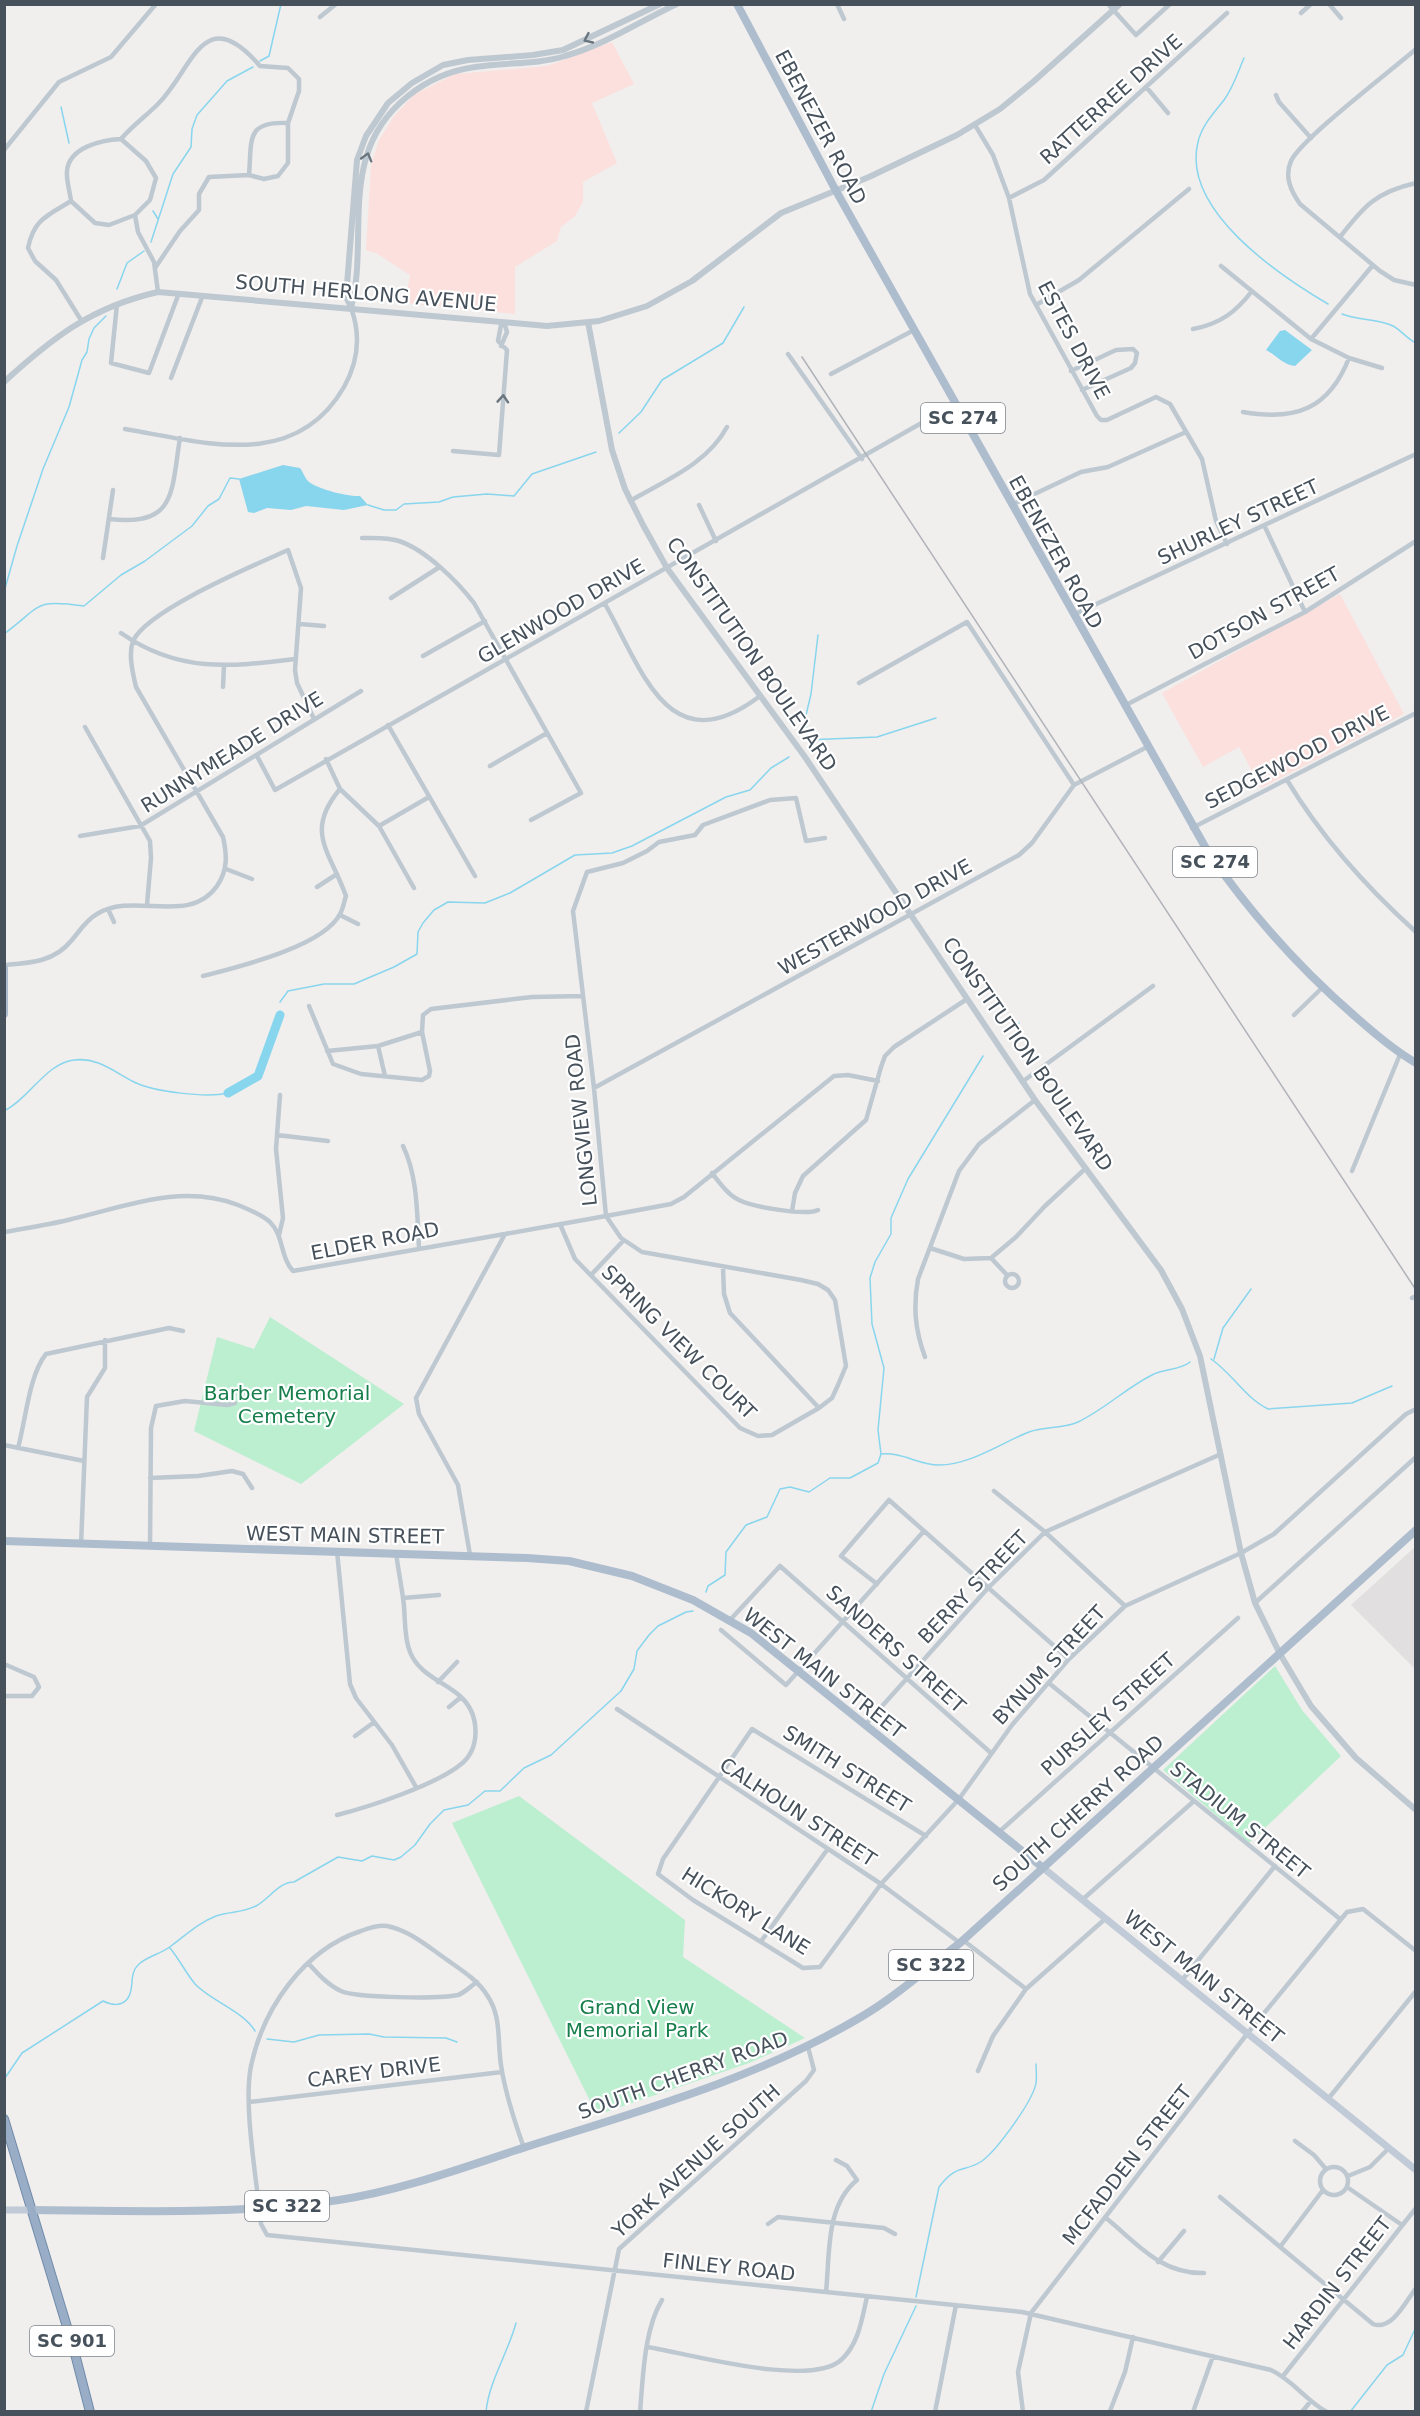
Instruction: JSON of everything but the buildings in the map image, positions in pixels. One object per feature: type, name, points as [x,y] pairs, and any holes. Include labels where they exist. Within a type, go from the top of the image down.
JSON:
[{"type":"highway","name":"SC 901","points":[[4,2119],[90,2412]]},
{"type":"main road","name":"EBENEZER ROAD","points":[[737,4],[835,189],[1192,828],[1242,899],[1280,944],[1323,987],[1416,1063]]},
{"type":"main road","points":[[4,967],[4,1014]]},
{"type":"main road","name":"SOUTH CHERRY ROAD","points":[[32,2210],[260,2209],[338,2200],[383,2191],[524,2148],[747,2074],[808,2047],[888,2000],[962,1942],[1416,1530]]},
{"type":"main road","name":"WEST MAIN STREET","points":[[4,1541],[470,1555],[558,1560],[611,1570],[673,1591],[730,1620],[768,1645],[1416,2170]]},
{"type":"main road","name":"SC 322","points":[[4,2210],[32,2210]]},
{"type":"street","points":[[4,150],[59,82],[111,57],[156,4]]},
{"type":"street","points":[[320,17],[336,4]]},
{"type":"street","points":[[125,429],[225,446],[261,445],[285,438],[314,421],[339,395],[353,366],[358,335],[351,308],[358,250],[360,186],[365,160],[383,122],[399,103],[434,78],[452,71],[478,66],[545,61],[575,53],[660,4]]},
{"type":"street","points":[[837,4],[844,19]]},
{"type":"street","points":[[1108,4],[1136,35],[1170,4]]},
{"type":"street","name":"SOUTH HERLONG AVENUE","points":[[4,382],[45,344],[81,320],[117,304],[158,292],[203,294],[547,326],[588,322],[630,312],[663,298],[692,281],[781,213],[869,177],[975,125],[1034,82],[1120,4]]},
{"type":"street","points":[[1301,13],[1311,4]]},
{"type":"street","points":[[1329,4],[1341,18]]},
{"type":"street","points":[[614,31],[672,6]]},
{"type":"street","name":"RATTERREE DRIVE","points":[[1009,198],[1044,180],[1227,13]]},
{"type":"street","points":[[121,139],[137,121],[159,104],[198,47],[221,39],[233,41],[244,48],[260,66],[288,68],[299,79],[298,91],[288,123],[288,163],[278,176],[264,179],[249,175],[209,177],[199,194],[199,210],[180,231],[154,268]]},
{"type":"street","points":[[1416,50],[1311,138],[1291,160],[1287,176],[1290,191],[1300,204],[1373,266],[1394,280],[1416,285]]},
{"type":"street","points":[[1147,88],[1168,113]]},
{"type":"street","points":[[1276,95],[1311,138]]},
{"type":"street","points":[[249,175],[253,136],[258,128],[269,122],[288,123]]},
{"type":"street","name":"ESTES DRIVE","points":[[975,125],[993,155],[1009,198],[1025,274],[1036,305],[1082,390],[1101,420],[1118,415],[1156,397],[1170,404],[1202,459],[1216,521],[1227,544]]},
{"type":"street","points":[[121,139],[146,161],[156,178],[150,200],[135,215],[109,225],[94,223],[71,201],[67,171],[72,157],[100,140],[121,139]]},
{"type":"street","points":[[1340,237],[1374,198],[1388,190],[1416,183]]},
{"type":"street","points":[[1036,305],[1079,280],[1189,189]]},
{"type":"street","points":[[71,201],[39,221],[31,231],[28,249],[35,261],[57,280],[81,320]]},
{"type":"street","points":[[135,215],[138,232],[151,253],[158,292]]},
{"type":"street","points":[[1221,266],[1311,339],[1349,358],[1382,368]]},
{"type":"street","points":[[1311,339],[1373,266]]},
{"type":"street","points":[[1193,329],[1217,323],[1230,315],[1252,291]]},
{"type":"street","points":[[117,304],[111,363],[149,373],[179,293]]},
{"type":"street","points":[[171,378],[203,294]]},
{"type":"street","points":[[453,451],[499,455],[507,350],[501,346],[498,333],[504,322]]},
{"type":"street","name":"CONSTITUTION BOULEVARD","points":[[588,322],[612,450],[630,501],[667,568],[760,696],[912,914],[1022,1082],[1142,1242],[1179,1303],[1202,1363],[1240,1553],[1255,1603],[1280,1654],[1311,1706],[1328,1728],[1356,1758],[1416,1810]]},
{"type":"street","points":[[831,374],[914,330]]},
{"type":"street","points":[[1071,370],[1116,350],[1132,349],[1137,353],[1135,363],[1131,368],[1082,390]]},
{"type":"street","points":[[788,354],[862,459]]},
{"type":"street","points":[[1244,412],[1278,416],[1305,410],[1332,390],[1349,358]]},
{"type":"street","name":"GLENWOOD DRIVE","points":[[257,756],[275,790],[326,759],[862,459],[955,404]]},
{"type":"street","points":[[630,501],[701,460],[720,441],[727,427]]},
{"type":"street","points":[[1011,505],[1081,472],[1108,467],[1186,432]]},
{"type":"street","points":[[109,519],[136,522],[157,513],[165,505],[170,495],[180,438]]},
{"type":"street","name":"SHURLEY STREET","points":[[1073,615],[1265,527],[1416,454]]},
{"type":"street","points":[[104,558],[113,490]]},
{"type":"street","points":[[699,505],[716,541]]},
{"type":"street","points":[[1265,527],[1305,612]]},
{"type":"street","points":[[362,538],[399,541],[428,557],[462,587],[485,621],[581,793],[531,820]]},
{"type":"street","name":"DOTSON STREET","points":[[1124,706],[1305,612],[1416,541]]},
{"type":"street","points":[[4,967],[43,960],[58,954],[87,921],[108,909],[126,903],[177,907],[202,900],[213,891],[226,869],[227,854],[223,837],[136,687],[131,668],[133,641],[146,626],[167,611],[288,550],[301,588],[300,624],[295,659],[297,683],[314,719]]},
{"type":"street","points":[[391,598],[438,568]]},
{"type":"street","points":[[605,604],[655,692],[675,712],[698,720],[716,720],[732,716],[760,696]]},
{"type":"street","points":[[423,656],[485,621]]},
{"type":"street","points":[[859,683],[967,622],[1074,785]]},
{"type":"street","points":[[300,624],[324,626]]},
{"type":"street","points":[[121,633],[133,641],[191,664],[224,665],[295,659]]},
{"type":"street","points":[[223,687],[224,665]]},
{"type":"street","name":"RUNNYMEADE DRIVE","points":[[80,836],[140,826],[198,793],[361,691]]},
{"type":"street","name":"SEDGEWOOD DRIVE","points":[[1192,828],[1416,713]]},
{"type":"street","points":[[388,725],[475,876]]},
{"type":"street","points":[[85,727],[150,841],[147,905]]},
{"type":"street","points":[[490,766],[547,733]]},
{"type":"street","name":"WESTERWOOD DRIVE","points":[[594,1088],[1026,850],[1074,785],[1147,747]]},
{"type":"street","points":[[326,759],[340,789],[379,826],[414,888]]},
{"type":"street","points":[[1287,780],[1339,855],[1376,896],[1416,932]]},
{"type":"street","points":[[203,976],[281,953],[313,939],[340,915],[346,896],[322,840],[320,828],[326,806],[340,789]]},
{"type":"street","points":[[379,826],[429,797]]},
{"type":"street","name":"LONGVIEW ROAD","points":[[505,1234],[606,1216],[594,1088],[573,911],[589,870],[623,863],[662,841],[695,835],[704,825],[770,800],[796,798],[806,841],[825,838]]},
{"type":"street","points":[[226,869],[252,879]]},
{"type":"street","points":[[317,887],[338,874]]},
{"type":"street","points":[[108,909],[114,922]]},
{"type":"street","points":[[340,915],[358,924]]},
{"type":"street","points":[[1022,1082],[1153,986]]},
{"type":"street","points":[[1294,1015],[1323,987]]},
{"type":"street","points":[[309,1006],[333,1064],[351,1071],[422,1080],[429,1076],[422,1032],[423,1015],[431,1009],[532,997],[583,996]]},
{"type":"street","points":[[792,1211],[795,1193],[803,1176],[866,1120],[885,1056],[894,1047],[967,999]]},
{"type":"street","points":[[327,1051],[378,1046],[422,1032]]},
{"type":"street","points":[[378,1046],[385,1076]]},
{"type":"street","points":[[1352,1171],[1401,1052]]},
{"type":"street","points":[[606,1216],[670,1203],[684,1197],[834,1076],[848,1075],[878,1081]]},
{"type":"street","points":[[279,1235],[283,1218],[277,1135],[280,1095]]},
{"type":"street","points":[[925,1357],[914,1310],[918,1279],[951,1186],[968,1157],[996,1129],[1035,1100]]},
{"type":"street","points":[[277,1135],[328,1141]]},
{"type":"street","points":[[403,1146],[409,1159],[412,1177],[419,1248]]},
{"type":"street","points":[[930,1248],[964,1259],[991,1258],[1016,1237],[1086,1168]]},
{"type":"street","points":[[712,1173],[727,1191],[739,1200],[792,1211],[812,1213],[818,1210]]},
{"type":"street","name":"ELDER ROAD","points":[[4,1232],[67,1221],[166,1197],[215,1196],[246,1208],[270,1222],[279,1235],[283,1252],[293,1271],[505,1234]]},
{"type":"street","name":"SPRING VIEW COURT","points":[[560,1224],[571,1252],[591,1275],[748,1433],[758,1436],[772,1435],[832,1398],[846,1366],[835,1300],[828,1290],[818,1284],[642,1252],[623,1240],[610,1226],[606,1216]]},
{"type":"street","points":[[470,1555],[458,1485],[418,1414],[416,1398],[505,1234]]},
{"type":"street","points":[[591,1275],[623,1240]]},
{"type":"street","points":[[991,1258],[1007,1275]]},
{"type":"street","points":[[723,1267],[724,1294],[729,1313],[819,1408]]},
{"type":"street","points":[[18,1448],[38,1365],[46,1354],[169,1328],[183,1331]]},
{"type":"street","points":[[81,1545],[87,1397],[105,1368],[105,1340]]},
{"type":"street","points":[[150,1546],[151,1428],[156,1406],[185,1401],[226,1405],[235,1403]]},
{"type":"street","name":"BYNUM STREET","points":[[820,1966],[881,1884],[958,1799],[991,1753],[1069,1659],[1125,1606],[1240,1553],[1274,1534],[1406,1414],[1416,1409]]},
{"type":"street","points":[[4,1445],[84,1461]]},
{"type":"street","name":"BERRY STREET","points":[[866,1724],[988,1588],[1045,1532],[1221,1454]]},
{"type":"street","points":[[1255,1603],[1416,1457]]},
{"type":"street","points":[[150,1478],[198,1476],[232,1471],[243,1474],[252,1488]]},
{"type":"street","points":[[994,1491],[1045,1532],[1125,1606]]},
{"type":"street","points":[[877,1584],[841,1556],[889,1500],[1069,1659]]},
{"type":"street","points":[[721,1630],[786,1685],[924,1531]]},
{"type":"street","points":[[337,1551],[350,1684],[374,1724],[404,1763],[416,1786]]},
{"type":"street","points":[[338,1815],[365,1808],[460,1765],[471,1753],[476,1735],[474,1717],[461,1697],[420,1667],[410,1653],[396,1553]]},
{"type":"street","name":"SANDERS STREET","points":[[730,1620],[780,1566],[991,1753]]},
{"type":"street","points":[[403,1598],[439,1595]]},
{"type":"street","name":"PURSLEY STREET","points":[[999,1832],[1238,1618]]},
{"type":"street","points":[[438,1682],[457,1662]]},
{"type":"street","points":[[4,1664],[34,1677],[39,1687],[32,1696],[4,1696]]},
{"type":"street","name":"STADIUM STREET","points":[[1050,1684],[1340,1919]]},
{"type":"street","points":[[449,1707],[461,1697]]},
{"type":"street","name":"CALHOUN STREET","points":[[617,1709],[881,1884],[1026,1989]]},
{"type":"street","points":[[355,1736],[374,1724]]},
{"type":"street","name":"SMITH STREET","points":[[718,1776],[752,1729],[926,1836]]},
{"type":"street","name":"HICKORY LANE","points":[[718,1776],[663,1859],[658,1874],[693,1900],[762,1940],[803,1968],[820,1966]]},
{"type":"street","points":[[1082,1900],[1194,1801]]},
{"type":"street","points":[[762,1940],[827,1850]]},
{"type":"street","points":[[1182,1980],[1275,1866]]},
{"type":"street","points":[[1340,1919],[1347,1912],[1363,1909],[1416,1951]]},
{"type":"street","points":[[978,2071],[993,2036],[1026,1989],[1106,1919]]},
{"type":"street","name":"MCFADDEN STREET","points":[[1031,2314],[1247,2034],[1340,1919]]},
{"type":"street","points":[[260,2209],[249,2102],[250,2068],[262,2028],[284,1991],[309,1964],[335,1942],[350,1935],[387,1926],[418,1938],[477,1982],[488,1995],[498,2018],[502,2072],[524,2148]]},
{"type":"street","points":[[309,1964],[341,1992],[357,1995],[444,1996],[460,1994],[477,1982]]},
{"type":"street","points":[[1328,2099],[1416,1991]]},
{"type":"street","name":"YORK AVENUE SOUTH","points":[[586,2412],[619,2249],[812,2075],[812,2060],[808,2047]]},
{"type":"street","name":"CAREY DRIVE","points":[[249,2102],[502,2072]]},
{"type":"street","points":[[1295,2141],[1314,2155],[1326,2169]]},
{"type":"street","points":[[1348,2176],[1370,2167],[1388,2148]]},
{"type":"street","points":[[826,2292],[838,2200],[857,2181],[847,2166],[836,2160]]},
{"type":"street","points":[[1341,2168],[1348,2176],[1347,2187],[1339,2194],[1323,2190],[1320,2180],[1326,2169],[1341,2168]]},
{"type":"street","points":[[1347,2187],[1402,2225]]},
{"type":"street","points":[[1280,2247],[1323,2190]]},
{"type":"street","points":[[1220,2197],[1373,2324],[1386,2325],[1416,2288]]},
{"type":"street","name":"HARDIN STREET","points":[[1283,2376],[1416,2208]]},
{"type":"street","name":"FINLEY ROAD","points":[[260,2209],[263,2231],[280,2238],[1031,2314],[1213,2356],[1283,2376]]},
{"type":"street","points":[[768,2224],[778,2217],[884,2228],[895,2234]]},
{"type":"street","points":[[1106,2218],[1158,2262],[1175,2271],[1203,2272]]},
{"type":"street","points":[[1158,2262],[1184,2231]]},
{"type":"street","points":[[648,2347],[707,2361],[791,2370],[822,2370],[841,2360],[851,2349],[856,2339],[867,2297]]},
{"type":"street","points":[[640,2412],[642,2376],[653,2321],[662,2300]]},
{"type":"street","points":[[935,2412],[956,2305]]},
{"type":"street","points":[[1023,2412],[1018,2372],[1031,2314]]},
{"type":"street","points":[[1110,2411],[1122,2382],[1133,2337]]},
{"type":"street","points":[[1193,2412],[1213,2356]]},
{"type":"street","points":[[1283,2376],[1310,2402],[1327,2412]]},
{"type":"street","points":[[1302,2412],[1310,2402]]},
{"type":"shaded area","points":[[612,42],[634,84],[592,103],[617,163],[583,182],[583,202],[575,216],[561,227],[557,241],[515,267],[515,314],[405,303],[410,275],[376,253],[366,250],[371,165],[379,140],[394,116],[415,94],[455,74],[547,66]]},
{"type":"shaded area","points":[[1340,594],[1404,714],[1261,788],[1239,747],[1203,767],[1162,693]]},
{"type":"shaded area","points":[[1415,1547],[1415,1669],[1351,1605]]},
{"type":"green space","name":"Barber Memorial Cemetery","points":[[270,1317],[404,1404],[301,1484],[194,1431],[217,1337],[254,1349]]},
{"type":"green space","points":[[1275,1666],[1302,1710],[1341,1756],[1249,1843],[1163,1770]]},
{"type":"green space","name":"Grand View Memorial Park","points":[[519,1796],[685,1920],[683,1957],[805,2038],[749,2063],[597,2115],[452,1823]]},
{"type":"water","points":[[1285,330],[1312,350],[1295,366],[1283,362],[1266,350],[1280,331]]},
{"type":"water","points":[[283,465],[300,468],[308,481],[318,487],[341,494],[360,496],[368,505],[344,510],[306,506],[291,510],[267,508],[254,513],[248,512],[239,479]]},
{"type":"waterway","points":[[260,61],[269,56],[281,4]]},
{"type":"waterway","points":[[1244,58],[1230,90],[1205,125],[1198,142],[1197,167],[1204,192],[1238,238],[1285,276],[1328,304]]},
{"type":"waterway","points":[[151,242],[173,174],[191,147],[192,129],[197,115],[227,81],[253,67]]},
{"type":"waterway","points":[[61,107],[69,143]]},
{"type":"waterway","points":[[153,211],[158,219]]},
{"type":"waterway","points":[[117,289],[127,263],[144,251]]},
{"type":"waterway","points":[[619,433],[641,412],[662,380],[723,343],[744,307]]},
{"type":"waterway","points":[[1342,314],[1387,323],[1416,343]]},
{"type":"waterway","points":[[4,592],[43,469],[69,407],[89,339],[94,328],[106,316]]},
{"type":"waterway","points":[[368,505],[384,510],[396,510],[404,504],[439,502],[453,497],[487,494],[514,496],[532,474],[596,452]]},
{"type":"waterway","points":[[4,634],[40,606],[55,603],[84,606],[121,575],[145,561],[192,526],[208,506],[219,499],[230,478],[239,479]]},
{"type":"waterway","points":[[807,738],[806,715],[811,694],[818,635]]},
{"type":"waterway","points":[[806,740],[877,737],[936,718]]},
{"type":"waterway","points":[[280,1002],[288,991],[324,984],[354,984],[394,967],[417,954],[418,932],[423,923],[434,910],[448,902],[485,903],[510,893],[575,855],[612,853],[632,846],[726,797],[750,790],[771,768],[789,757]]},
{"type":"waterway","points":[[228,1093],[258,1076],[280,1015]]},
{"type":"waterway","points":[[1007,1031],[1019,1023]]},
{"type":"waterway","points":[[706,1592],[708,1586],[725,1575],[726,1552],[746,1525],[767,1517],[780,1489],[790,1487],[809,1492],[830,1478],[850,1478],[878,1463],[881,1454],[878,1430],[884,1368],[872,1324],[870,1278],[875,1262],[891,1234],[891,1218],[908,1179],[983,1056]]},
{"type":"waterway","points":[[4,1111],[22,1098],[46,1074],[74,1060],[98,1063],[134,1082],[154,1089],[194,1094],[228,1093]]},
{"type":"waterway","points":[[1214,1359],[1223,1328],[1251,1289]]},
{"type":"waterway","points":[[1211,1359],[1226,1371],[1252,1399],[1268,1409],[1352,1403],[1392,1386]]},
{"type":"waterway","points":[[881,1454],[896,1455],[939,1465],[962,1461],[1029,1432],[1078,1422],[1152,1375],[1182,1367],[1190,1362]]},
{"type":"waterway","points":[[5,2078],[22,2053],[103,2001],[116,2004],[126,2001],[130,1994],[134,1972],[139,1964],[167,1949],[203,1922],[216,1916],[256,1906],[284,1885],[294,1882],[338,1857],[362,1861],[372,1856],[394,1860],[401,1857],[415,1845],[430,1824],[444,1810],[468,1805],[485,1791],[500,1791],[524,1768],[551,1755],[621,1691],[634,1669],[637,1651],[658,1626],[686,1612],[693,1611]]},
{"type":"waterway","points":[[170,1948],[195,1984],[243,2018],[255,2031]]},
{"type":"waterway","points":[[267,2039],[294,2042],[319,2035],[369,2034],[384,2037],[446,2038],[457,2042]]},
{"type":"waterway","points":[[916,2297],[939,2187],[951,2174],[982,2161],[1005,2136],[1022,2113],[1033,2091],[1036,2081],[1036,2064]]},
{"type":"waterway","points":[[871,2412],[884,2374],[916,2306]]},
{"type":"waterway","points":[[486,2412],[491,2389],[516,2323]]},
{"type":"waterway","points":[[1350,2412],[1387,2365],[1403,2355],[1416,2327]]},
{"type":"railway","points":[[802,357],[1416,1290]]}]
